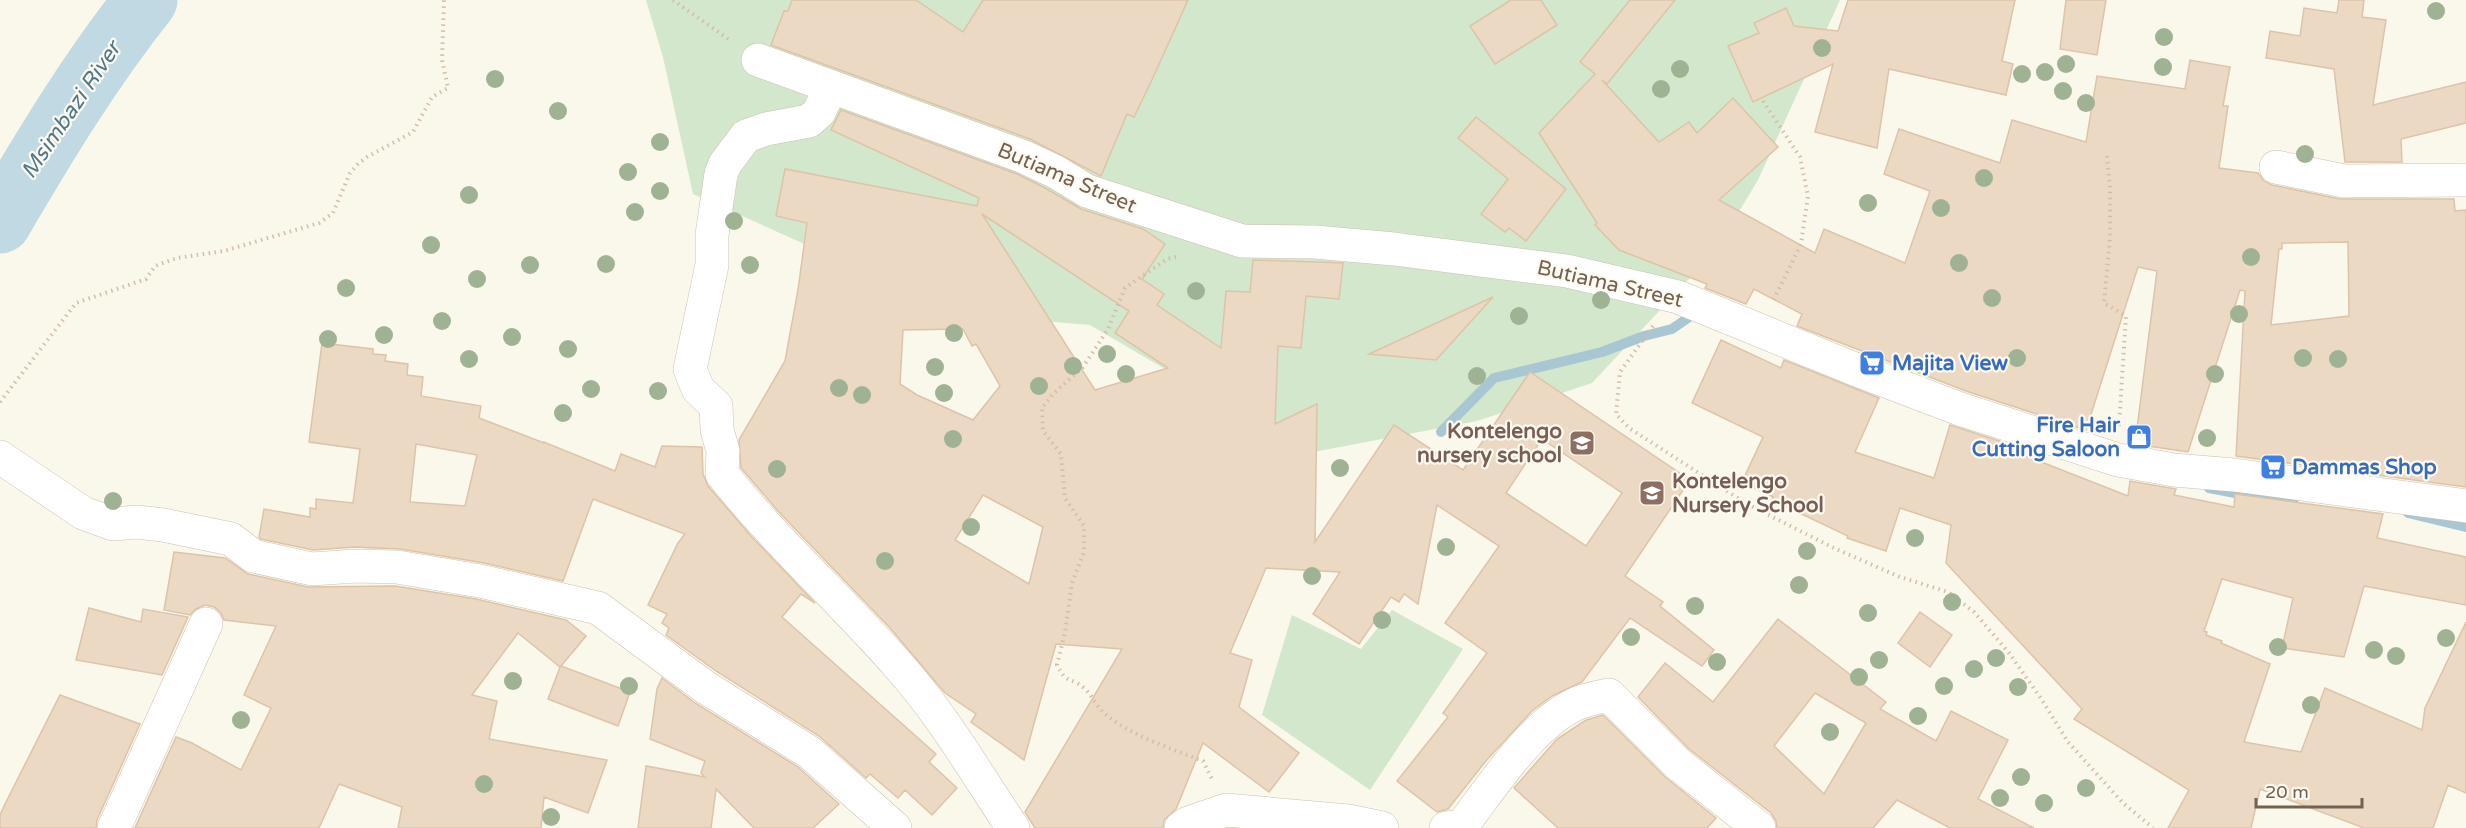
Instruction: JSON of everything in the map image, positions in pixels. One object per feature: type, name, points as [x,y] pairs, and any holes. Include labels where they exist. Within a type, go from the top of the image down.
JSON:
[{"type":"street","name":"Butiama Street","points":[[758,60],[1024,157],[1056,172],[1087,191],[1242,242],[1315,242],[1394,249],[1567,271],[1678,297],[1960,409],[2118,460],[2174,470],[2466,506]]},
{"type":"street","points":[[831,87],[819,112],[809,121],[766,129],[746,136],[725,164],[721,174],[712,235],[712,265],[690,369],[698,389],[716,406],[717,430],[723,451],[723,474],[765,526],[899,666],[943,724],[1013,828]]},
{"type":"street","points":[[2276,167],[2344,181],[2466,180]]},
{"type":"street","points":[[0,457],[83,513],[113,524],[137,522],[163,525],[231,539],[253,556],[312,569],[355,566],[397,567],[480,581],[598,608],[705,687],[810,752],[895,828]]},
{"type":"street","points":[[114,828],[206,624]]},
{"type":"street","points":[[1446,828],[1462,826],[1512,761],[1549,721],[1577,704],[1609,694],[1677,763],[1759,828]]},
{"type":"street","points":[[1181,828],[1188,823],[1226,810],[1348,821],[1382,828]]},
{"type":"path","points":[[0,402],[76,303],[146,279],[156,266],[177,258],[224,251],[319,223],[333,213],[350,173],[358,164],[413,132],[432,97],[448,88],[442,60],[444,0]]},
{"type":"path","points":[[673,0],[758,60]]},
{"type":"path","points":[[1759,329],[1801,244],[1808,196],[1800,157],[1763,100]]},
{"type":"path","points":[[2107,156],[2110,188],[2110,238],[2104,303],[2126,316],[2118,460]]},
{"type":"path","points":[[1177,257],[1167,259],[1125,288],[1108,329],[1083,367],[1053,394],[1042,408],[1043,432],[1061,454],[1065,498],[1084,526],[1084,552],[1072,583],[1065,632],[1057,665],[1063,677],[1091,694],[1102,713],[1148,740],[1203,761],[1226,810]]},
{"type":"path","points":[[1678,297],[1644,336],[1620,372],[1616,414],[1629,428],[1747,504],[1836,549],[1900,577],[1948,592],[1974,612],[2009,653],[2068,742],[2123,803],[2153,828]]},
{"type":"green space","points":[[646,0],[1840,0],[1758,180],[1715,251],[1592,383],[1477,421],[1308,453],[1090,325],[961,314],[693,194],[663,57]]},
{"type":"green space","points":[[1392,610],[1463,649],[1370,790],[1262,715],[1292,615],[1361,649]]},
{"type":"building","points":[[792,0],[916,0],[963,32],[983,0],[1188,0],[1134,117],[1127,114],[1101,176],[1030,139],[771,45],[784,11],[788,11]]},
{"type":"building","points":[[1511,0],[1541,0],[1557,25],[1495,64],[1470,26]]},
{"type":"building","points":[[1630,0],[1675,0],[1607,84],[1602,80],[1659,142],[1689,122],[1697,133],[1733,98],[1778,147],[1719,200],[1815,253],[1824,229],[1905,263],[1930,191],[1884,174],[1899,129],[2000,163],[2012,120],[2086,142],[2097,76],[2185,89],[2190,60],[2230,67],[2223,106],[2228,106],[2219,168],[2258,173],[2264,181],[2272,185],[2340,199],[2454,199],[2455,211],[2466,210],[2466,487],[2236,456],[2245,291],[2240,290],[2188,452],[2135,444],[2157,271],[2138,267],[2086,430],[1966,391],[1797,326],[1802,314],[1754,289],[1746,304],[1705,288],[1707,284],[1619,250],[1595,225],[1597,223],[1539,133],[1595,74],[1580,62]],"holes":[[[2348,242],[2349,316],[2271,325],[2279,249],[2282,249],[2282,243]]]},
{"type":"building","points":[[1848,0],[2015,0],[2002,61],[2013,64],[2006,95],[1889,69],[1877,148],[1815,132],[1833,64],[1753,102],[1728,46],[1759,33],[1754,23],[1786,8],[1794,26],[1838,31]]},
{"type":"building","points":[[2066,0],[2106,0],[2097,55],[2060,49]]},
{"type":"building","points":[[2339,0],[2364,0],[2362,17],[2386,20],[2373,105],[2466,82],[2466,123],[2401,139],[2402,162],[2345,162],[2334,69],[2266,58],[2270,31],[2300,36],[2304,8],[2337,13]]},
{"type":"building","points":[[841,110],[1017,174],[1081,209],[1143,229],[1165,244],[1142,279],[1164,294],[1157,305],[1221,348],[1226,291],[1250,292],[1253,260],[1343,263],[1339,299],[1306,296],[1301,348],[1278,346],[1275,424],[1317,404],[1315,542],[1394,425],[1463,470],[1530,372],[1690,480],[1625,576],[1663,602],[1660,606],[1714,650],[1702,666],[1630,618],[1582,682],[1552,696],[1532,711],[1485,762],[1448,809],[1437,812],[1397,781],[1448,717],[1443,713],[1487,653],[1445,623],[1499,546],[1437,505],[1418,604],[1404,594],[1399,602],[1391,597],[1359,644],[1313,614],[1340,572],[1266,568],[1230,653],[1252,660],[1239,707],[1299,753],[1269,792],[1203,743],[1176,809],[1164,820],[1163,828],[1035,828],[1025,812],[1122,649],[1056,644],[1024,760],[971,722],[976,714],[945,693],[890,628],[778,511],[741,468],[739,440],[785,361],[798,290],[807,223],[776,216],[785,169],[977,206],[979,198],[831,130]],"holes":[[[982,214],[1129,311],[1115,333],[1168,368],[1095,390]],[[963,329],[972,346],[976,344],[1000,386],[973,420],[917,395],[900,384],[903,330]],[[1542,439],[1622,493],[1586,546],[1506,493]],[[983,495],[1043,527],[1029,584],[955,540]]]},
{"type":"building","points":[[1476,117],[1566,189],[1526,241],[1509,228],[1505,232],[1481,214],[1508,179],[1458,138]]},
{"type":"building","points":[[1493,297],[1436,360],[1369,354]]},
{"type":"building","points":[[1721,340],[1781,368],[1784,360],[1879,398],[1855,452],[1934,478],[1950,425],[2018,447],[2008,449],[2128,496],[2130,481],[2176,489],[2174,495],[2234,507],[2235,494],[2383,514],[2377,538],[2466,557],[2466,605],[2364,586],[2344,657],[2282,648],[2293,598],[2222,579],[2204,631],[2207,632],[2206,635],[2222,641],[2221,643],[2270,664],[2244,742],[2301,752],[2325,688],[2422,730],[2425,708],[2466,622],[2466,793],[2448,785],[2433,828],[2364,828],[2260,789],[2251,828],[2168,828],[2189,790],[2074,719],[2082,709],[1946,563],[1951,525],[1900,508],[1886,551],[1847,538],[1848,536],[1772,500],[1773,497],[1742,482],[1763,437],[1692,403]]},
{"type":"building","points":[[322,343],[373,349],[373,354],[386,355],[385,361],[408,364],[407,375],[423,377],[421,396],[481,406],[479,418],[615,471],[621,454],[655,467],[662,446],[702,447],[703,474],[708,486],[751,536],[815,603],[801,594],[782,617],[936,754],[929,762],[957,788],[932,815],[905,790],[898,798],[870,774],[866,778],[819,736],[716,671],[666,635],[669,628],[662,623],[667,614],[648,605],[678,543],[685,534],[593,499],[563,581],[484,563],[400,549],[354,547],[313,550],[261,539],[259,537],[264,509],[310,517],[310,508],[316,509],[316,499],[353,503],[360,449],[309,442]],"holes":[[[416,444],[477,455],[465,506],[410,502]]]},
{"type":"building","points":[[174,552],[225,558],[248,574],[308,587],[395,586],[476,599],[566,620],[586,636],[561,666],[630,692],[618,726],[548,699],[560,667],[518,633],[472,695],[497,701],[489,739],[607,760],[588,813],[544,797],[541,828],[398,828],[402,807],[339,784],[319,828],[135,828],[176,737],[192,743],[241,770],[271,708],[244,695],[276,626],[224,620],[221,613],[214,607],[205,605],[190,615],[164,610]]},
{"type":"building","points":[[89,608],[141,622],[143,609],[188,617],[162,675],[76,660]]},
{"type":"building","points":[[1920,612],[1952,635],[1930,667],[1898,643]]},
{"type":"building","points":[[1778,619],[1886,702],[1880,709],[1936,741],[1951,711],[2008,740],[1978,799],[2034,828],[1950,828],[1897,800],[1873,828],[1777,828],[1771,813],[1689,749],[1638,697],[1665,663],[1713,702]],"holes":[[[1815,693],[1866,723],[1824,794],[1774,746]]]},
{"type":"building","points":[[662,678],[695,703],[798,767],[839,804],[813,828],[754,828],[716,789],[711,828],[638,828],[646,766],[705,777],[701,773],[705,761],[650,739],[657,689]]},
{"type":"building","points":[[60,695],[140,724],[97,820],[96,828],[0,828],[0,815],[4,806]]},
{"type":"building","points":[[1603,715],[1664,776],[1716,818],[1707,828],[1558,828],[1514,788],[1557,739],[1586,720]]},
{"type":"waterway","name":"Msimbazi River","points":[[0,222],[69,108],[106,53],[146,0]]},
{"type":"waterway","points":[[1441,432],[1494,378],[1602,352],[1644,336],[1672,329],[1698,311]]},
{"type":"waterway","points":[[2209,488],[2251,496],[2294,499]]},
{"type":"waterway","points":[[2408,513],[2466,527]]},
{"type":"place","name":"Majita View","points":[[1872,363]]},
{"type":"place","name":"Fire Hair Cutting Saloon","points":[[2139,437]]},
{"type":"place","name":"Kontelengo nursery school","points":[[1582,443]]},
{"type":"place","name":"Dammas Shop","points":[[2273,467]]},
{"type":"place","name":"Kontelengo Nursery School","points":[[1652,493]]}]
